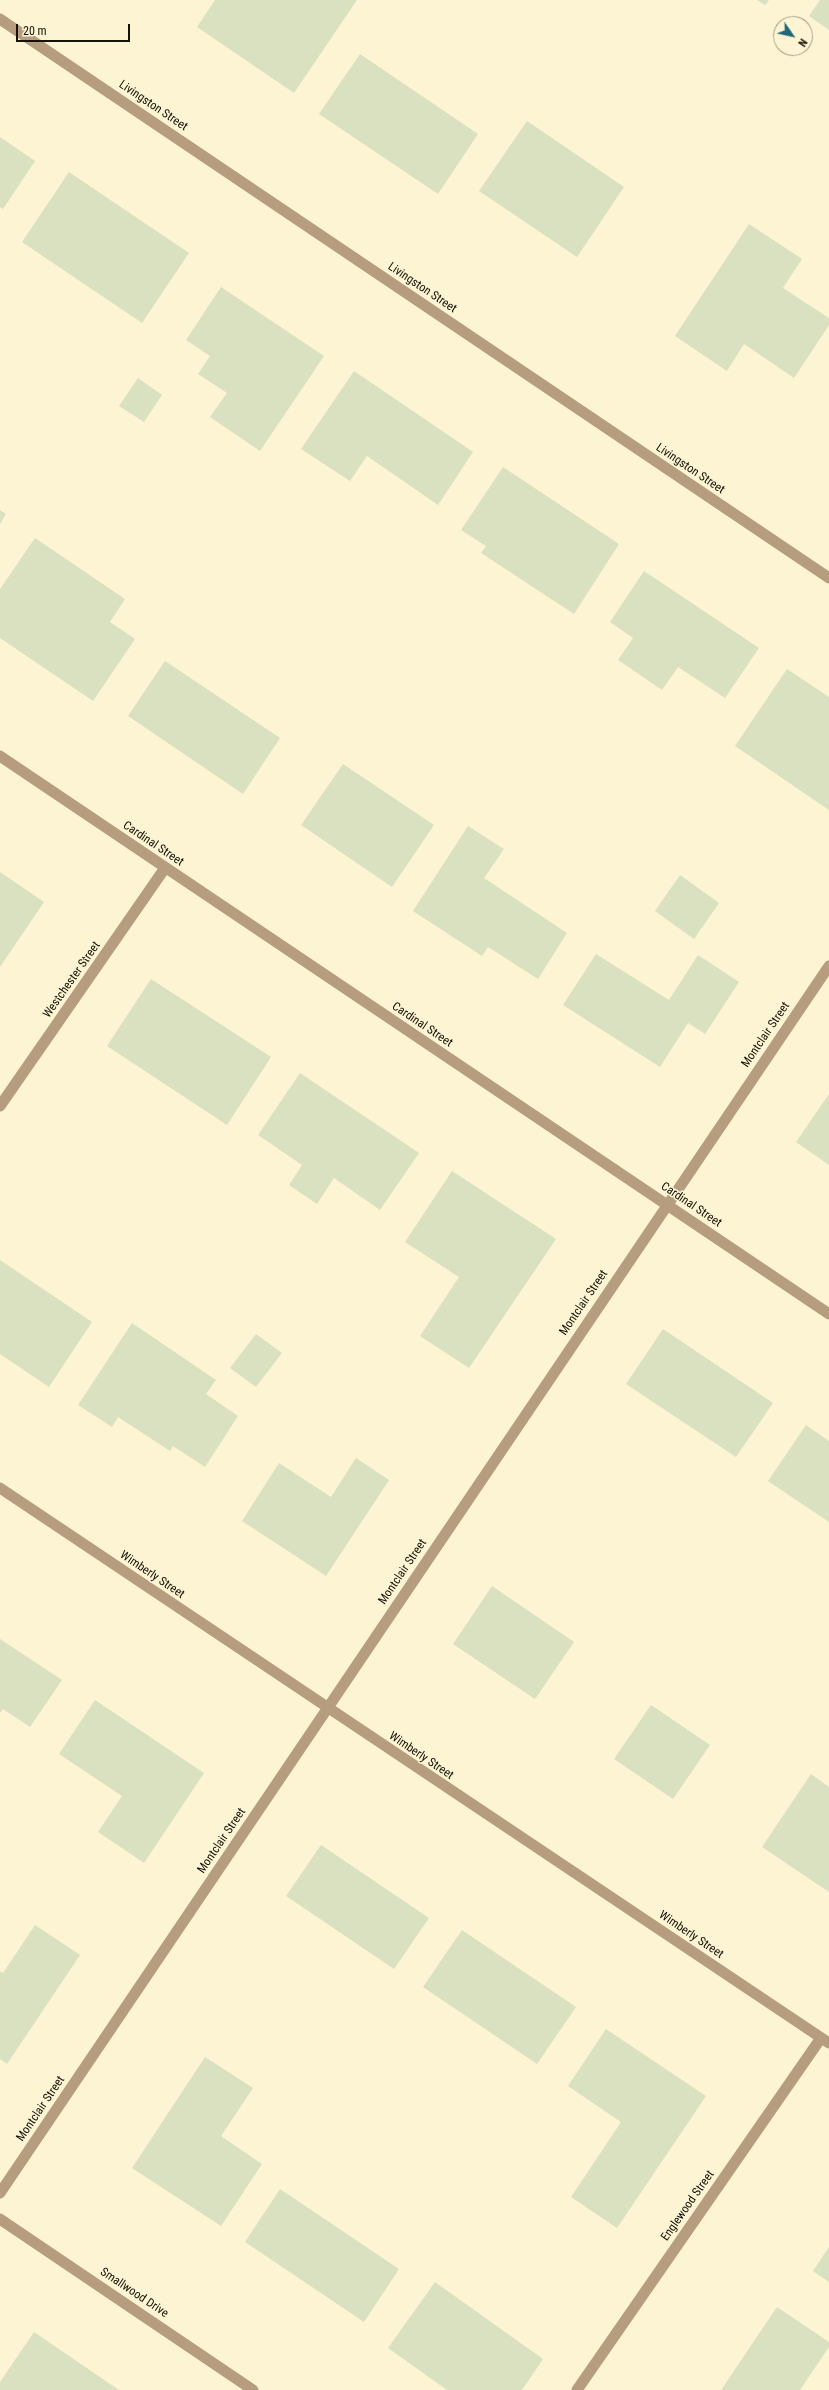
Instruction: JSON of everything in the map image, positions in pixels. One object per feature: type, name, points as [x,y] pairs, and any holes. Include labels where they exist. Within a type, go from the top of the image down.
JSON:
[{"type":"street","name":"Livingston Street","points":[[0,18],[829,578]]},
{"type":"street","name":"Cardinal Street","points":[[0,756],[829,1314]]},
{"type":"street","name":"Westchester Street","points":[[0,1106],[165,868]]},
{"type":"street","name":"Montclair Street","points":[[0,2193],[666,1204],[829,966]]},
{"type":"street","name":"Wimberly Street","points":[[0,1488],[326,1708],[825,2040]]},
{"type":"street","name":"Englewood Street","points":[[576,2390],[825,2040]]},
{"type":"street","name":"Smallwood Drive","points":[[0,2218],[253,2390]]},
{"type":"building","points":[[215,0],[357,0],[294,93],[197,27]]},
{"type":"building","points":[[757,0],[769,0],[765,5]]},
{"type":"building","points":[[820,0],[829,0],[829,30],[813,19],[813,16],[809,16]]},
{"type":"building","points":[[360,54],[478,134],[438,194],[319,114]]},
{"type":"building","points":[[527,121],[624,187],[577,257],[479,191]]},
{"type":"building","points":[[0,137],[35,161],[3,209],[0,207]]},
{"type":"building","points":[[69,172],[189,253],[142,323],[22,242]]},
{"type":"building","points":[[749,224],[802,259],[783,288],[829,318],[829,325],[794,378],[744,344],[727,371],[675,336]]},
{"type":"building","points":[[221,287],[324,356],[260,451],[210,417],[227,393],[198,374],[210,356],[186,340]]},
{"type":"building","points":[[354,371],[473,452],[438,505],[367,456],[350,481],[301,449]]},
{"type":"building","points":[[138,378],[162,395],[144,422],[119,406]]},
{"type":"building","points":[[503,467],[619,544],[574,614],[481,553],[486,546],[461,530]]},
{"type":"building","points":[[0,510],[6,514],[0,524]]},
{"type":"building","points":[[35,538],[125,599],[110,622],[135,639],[93,701],[0,638],[0,589]]},
{"type":"building","points":[[644,571],[759,648],[725,698],[678,667],[662,690],[618,660],[633,638],[610,622]]},
{"type":"building","points":[[165,661],[280,738],[243,794],[128,716]]},
{"type":"building","points":[[787,669],[829,697],[829,810],[735,746]]},
{"type":"building","points":[[343,764],[434,825],[392,887],[301,825]]},
{"type":"building","points":[[468,826],[504,849],[484,878],[567,933],[538,979],[488,947],[482,956],[413,911]]},
{"type":"building","points":[[0,872],[44,902],[0,967]]},
{"type":"building","points":[[680,875],[719,903],[694,939],[655,911]]},
{"type":"building","points":[[596,954],[669,1000],[698,955],[739,982],[705,1034],[688,1023],[660,1067],[563,1005]]},
{"type":"building","points":[[151,979],[271,1057],[227,1125],[107,1046]]},
{"type":"building","points":[[300,1073],[419,1153],[380,1210],[334,1178],[317,1204],[289,1185],[302,1165],[258,1135]]},
{"type":"building","points":[[829,1094],[829,1165],[796,1142]]},
{"type":"building","points":[[452,1171],[556,1239],[469,1368],[420,1336],[459,1277],[405,1242]]},
{"type":"building","points":[[0,1260],[92,1322],[49,1387],[0,1354]]},
{"type":"building","points":[[132,1323],[216,1380],[206,1394],[238,1416],[205,1467],[173,1446],[170,1451],[118,1417],[112,1427],[78,1405]]},
{"type":"building","points":[[663,1329],[773,1403],[736,1457],[626,1384]]},
{"type":"building","points":[[256,1334],[282,1353],[256,1387],[230,1368]]},
{"type":"building","points":[[806,1425],[829,1441],[829,1522],[768,1481]]},
{"type":"building","points":[[356,1458],[389,1480],[326,1576],[242,1521],[279,1463],[331,1497]]},
{"type":"building","points":[[492,1586],[574,1642],[535,1699],[453,1644]]},
{"type":"building","points":[[0,1639],[62,1680],[30,1727],[3,1709],[0,1713]]},
{"type":"building","points":[[95,1700],[204,1773],[144,1863],[98,1832],[122,1796],[59,1754]]},
{"type":"building","points":[[651,1705],[710,1745],[673,1799],[614,1759]]},
{"type":"building","points":[[811,1774],[829,1787],[829,1892],[762,1847]]},
{"type":"building","points":[[321,1845],[429,1918],[394,1969],[286,1896]]},
{"type":"building","points":[[35,1925],[80,1955],[7,2064],[0,2059],[0,1971],[3,1973]]},
{"type":"building","points":[[462,1930],[576,2007],[537,2064],[423,1987]]},
{"type":"building","points":[[606,2029],[706,2096],[617,2228],[571,2197],[621,2122],[568,2086]]},
{"type":"building","points":[[205,2057],[253,2088],[221,2136],[262,2164],[221,2226],[132,2168]]},
{"type":"building","points":[[280,2189],[399,2269],[364,2322],[245,2242]]},
{"type":"building","points":[[829,2247],[829,2282],[813,2271]]},
{"type":"building","points":[[435,2282],[543,2359],[522,2390],[447,2390],[388,2348]]},
{"type":"building","points":[[777,2307],[829,2342],[829,2347],[800,2390],[721,2390]]},
{"type":"building","points":[[34,2332],[119,2390],[0,2390],[0,2382]]}]
